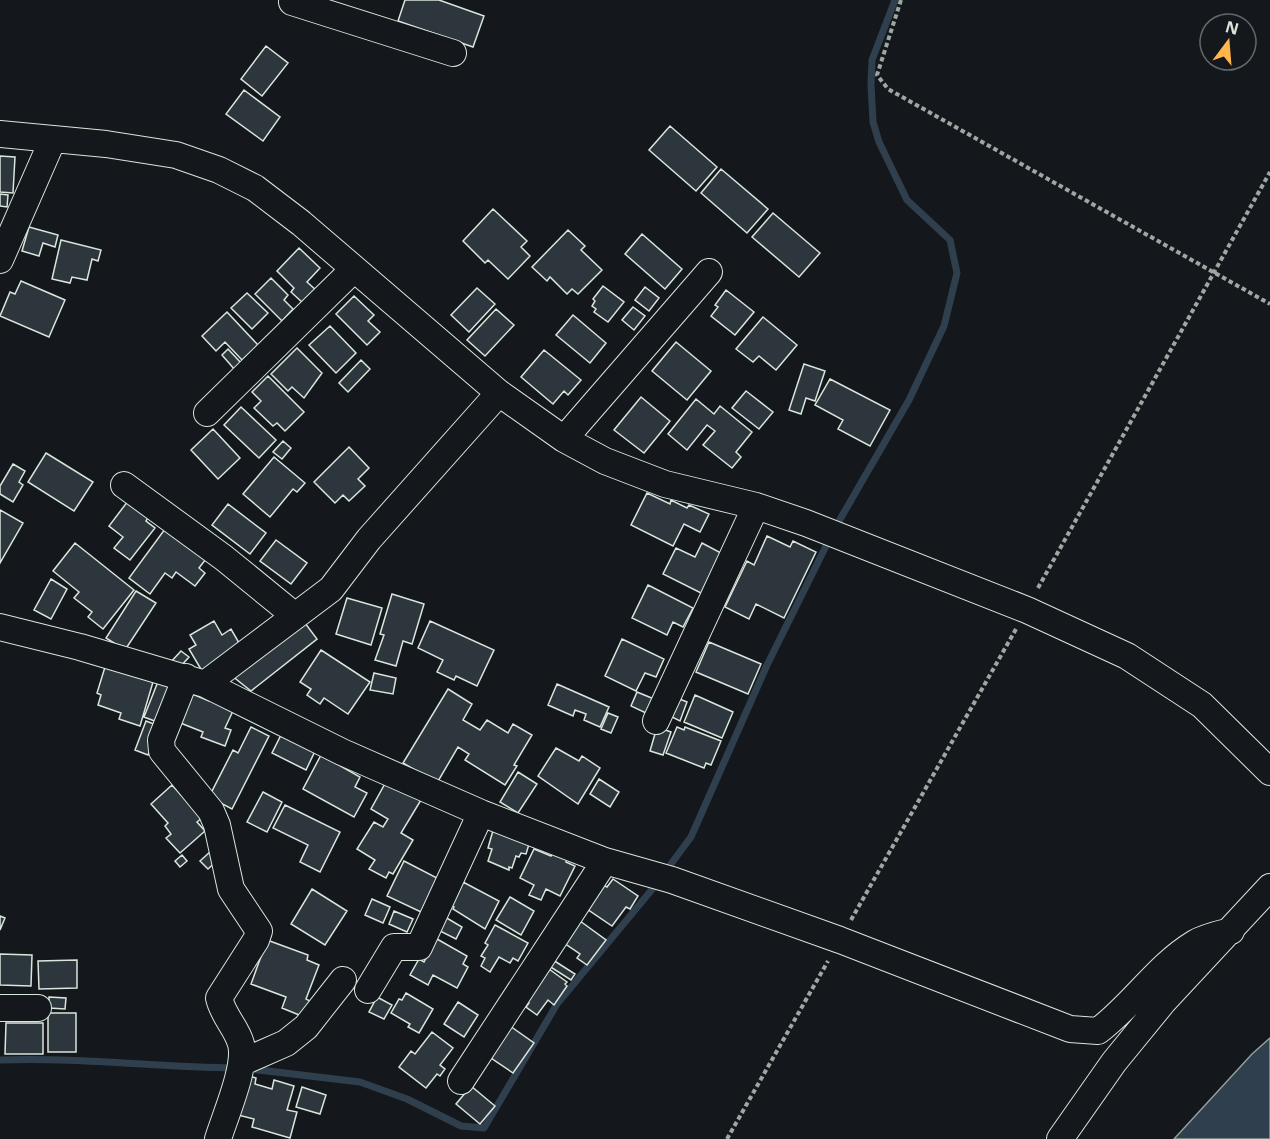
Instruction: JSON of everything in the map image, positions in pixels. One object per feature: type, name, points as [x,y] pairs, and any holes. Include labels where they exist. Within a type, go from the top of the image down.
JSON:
[{"type":"street","points":[[292,0],[292,2],[453,53]]},
{"type":"street","points":[[0,134],[106,144],[176,155],[219,170],[255,188],[301,223],[500,393],[564,439],[605,461],[664,484],[756,506],[806,523],[1027,610],[1126,656],[1202,705],[1270,772]]},
{"type":"street","points":[[0,260],[53,139]]},
{"type":"street","points":[[207,413],[354,269]]},
{"type":"street","points":[[564,439],[708,272]]},
{"type":"street","points":[[218,1139],[243,1062],[241,1043],[222,1010],[219,998],[256,940],[259,931],[231,889],[217,825],[211,812],[162,751],[161,740],[195,681],[331,589],[369,539],[500,393]]},
{"type":"street","points":[[124,485],[224,558],[294,615]]},
{"type":"street","points":[[656,721],[756,506]]},
{"type":"street","points":[[0,627],[81,647],[195,681],[342,752],[482,813],[606,861],[672,880],[840,940],[1070,1029],[1098,1031],[1130,1004],[1165,965],[1197,942],[1231,931]]},
{"type":"street","points":[[368,990],[394,947],[419,947],[482,813]]},
{"type":"street","points":[[460,1081],[606,861]]},
{"type":"street","points":[[1060,1139],[1108,1071],[1162,1002],[1270,887]]},
{"type":"street","points":[[243,1062],[286,1043],[306,1027],[343,981]]},
{"type":"street","points":[[0,1008],[38,1008]]},
{"type":"path","points":[[901,0],[879,61],[877,75],[888,89],[1270,304]]},
{"type":"path","points":[[727,1139],[1027,610],[1270,172]]},
{"type":"water","points":[[1270,1038],[1270,1139],[1174,1139],[1252,1054]]},
{"type":"building","points":[[405,0],[439,0],[484,16],[473,47],[398,21]]},
{"type":"building","points":[[266,46],[288,63],[262,96],[241,79]]},
{"type":"building","points":[[244,90],[280,117],[263,141],[226,114]]},
{"type":"building","points":[[670,126],[717,167],[696,191],[649,150]]},
{"type":"building","points":[[0,156],[15,157],[13,193],[0,192]]},
{"type":"building","points":[[721,169],[768,209],[747,233],[701,193]]},
{"type":"building","points":[[0,194],[8,195],[7,207],[0,206]]},
{"type":"building","points":[[493,209],[527,241],[521,247],[530,256],[508,279],[488,260],[485,263],[463,241]]},
{"type":"building","points":[[773,213],[820,253],[799,277],[752,237]]},
{"type":"building","points":[[29,227],[58,235],[55,247],[43,243],[39,256],[22,251]]},
{"type":"building","points":[[568,230],[585,246],[581,250],[602,270],[578,294],[572,289],[567,294],[550,277],[547,281],[532,267]]},
{"type":"building","points":[[642,234],[682,269],[665,289],[625,254]]},
{"type":"building","points":[[61,240],[101,250],[98,261],[92,259],[87,280],[72,277],[70,283],[52,279]]},
{"type":"building","points":[[299,248],[320,268],[307,282],[317,291],[304,304],[291,292],[294,288],[277,271]]},
{"type":"building","points":[[271,278],[288,295],[284,300],[293,309],[282,321],[255,294]]},
{"type":"building","points":[[21,281],[65,300],[49,337],[0,316],[10,292],[15,294]]},
{"type":"building","points":[[603,286],[624,302],[608,322],[594,312],[596,309],[592,306],[595,301],[593,299]]},
{"type":"building","points":[[645,287],[659,298],[649,311],[635,300]]},
{"type":"building","points":[[477,288],[495,304],[469,332],[451,315]]},
{"type":"building","points":[[726,290],[754,312],[735,335],[711,316],[718,307],[715,305]]},
{"type":"building","points":[[247,293],[268,313],[252,329],[231,308]]},
{"type":"building","points":[[354,296],[374,315],[368,321],[380,332],[367,345],[336,314]]},
{"type":"building","points":[[633,307],[645,316],[634,330],[622,320]]},
{"type":"building","points":[[496,309],[514,325],[485,356],[467,340]]},
{"type":"building","points":[[227,312],[258,345],[242,360],[225,342],[216,351],[202,336]]},
{"type":"building","points":[[573,315],[606,343],[590,363],[556,335]]},
{"type":"building","points":[[763,317],[797,345],[776,370],[759,356],[753,362],[736,349]]},
{"type":"building","points":[[330,326],[356,353],[336,373],[309,345]]},
{"type":"building","points":[[676,342],[711,371],[687,400],[652,371]]},
{"type":"building","points":[[297,348],[322,373],[304,398],[292,387],[288,391],[271,374]]},
{"type":"building","points":[[228,349],[242,364],[235,370],[222,355]]},
{"type":"building","points":[[544,350],[581,380],[568,395],[564,391],[553,404],[521,377]]},
{"type":"building","points":[[361,360],[370,369],[348,392],[339,383]]},
{"type":"building","points":[[804,364],[825,371],[815,401],[806,398],[801,414],[789,410]]},
{"type":"building","points":[[268,376],[304,412],[285,431],[277,423],[273,426],[254,408],[261,401],[252,392]]},
{"type":"building","points":[[830,379],[890,410],[870,446],[838,429],[843,420],[815,405]]},
{"type":"building","points":[[746,391],[773,412],[759,429],[732,408]]},
{"type":"building","points":[[641,397],[670,421],[644,453],[614,430]]},
{"type":"building","points":[[696,399],[714,414],[720,406],[752,432],[736,452],[741,457],[732,468],[703,445],[715,431],[707,425],[687,450],[668,434]]},
{"type":"building","points":[[241,407],[276,440],[259,458],[224,425]]},
{"type":"building","points":[[213,429],[240,458],[218,479],[191,450]]},
{"type":"building","points":[[283,441],[291,448],[282,459],[273,452]]},
{"type":"building","points":[[349,447],[369,468],[358,479],[365,486],[349,501],[343,495],[335,503],[314,482]]},
{"type":"building","points":[[46,453],[93,482],[74,511],[28,482]]},
{"type":"building","points":[[274,457],[305,483],[297,492],[293,489],[270,517],[243,494]]},
{"type":"building","points":[[13,464],[25,471],[19,482],[23,485],[13,502],[0,494],[0,486]]},
{"type":"building","points":[[647,493],[670,504],[671,500],[687,508],[689,505],[709,514],[700,532],[684,524],[673,546],[631,525]]},
{"type":"building","points":[[128,501],[149,516],[146,521],[155,528],[130,560],[114,548],[123,537],[109,526]]},
{"type":"building","points":[[228,504],[266,533],[250,554],[212,525]]},
{"type":"building","points":[[0,510],[23,523],[0,563]]},
{"type":"building","points":[[165,529],[206,559],[199,568],[205,573],[195,586],[176,572],[172,578],[165,573],[150,594],[129,578]]},
{"type":"building","points":[[767,536],[790,547],[793,541],[816,552],[784,618],[756,604],[749,619],[725,607],[747,561],[754,565]]},
{"type":"building","points":[[276,540],[307,563],[291,584],[260,561]]},
{"type":"building","points":[[75,543],[134,590],[103,629],[88,617],[92,612],[74,598],[79,592],[53,571]]},
{"type":"building","points":[[702,543],[721,553],[701,593],[663,574],[676,548],[695,557]]},
{"type":"building","points":[[51,579],[67,589],[51,619],[34,610]]},
{"type":"building","points":[[648,585],[693,608],[683,627],[673,622],[667,635],[632,618]]},
{"type":"building","points":[[136,591],[156,603],[125,650],[106,638]]},
{"type":"building","points":[[392,594],[424,604],[412,644],[403,641],[396,666],[375,660],[384,635],[380,634]]},
{"type":"building","points":[[347,598],[382,608],[371,645],[336,634]]},
{"type":"building","points":[[302,619],[317,639],[251,691],[231,675]]},
{"type":"building","points":[[214,621],[222,635],[231,629],[242,648],[202,671],[189,649],[196,645],[190,635]]},
{"type":"building","points":[[430,621],[494,650],[477,686],[456,676],[454,680],[437,672],[443,660],[418,648]]},
{"type":"building","points":[[622,639],[664,659],[656,677],[645,673],[636,691],[605,676]]},
{"type":"building","points":[[709,642],[761,664],[748,694],[696,672]]},
{"type":"building","points":[[321,650],[370,682],[348,714],[324,698],[320,704],[307,695],[311,689],[300,682]]},
{"type":"building","points":[[181,651],[189,657],[179,668],[169,664]]},
{"type":"building","points":[[105,667],[153,682],[140,726],[119,719],[121,713],[98,705],[101,695],[97,693]]},
{"type":"building","points":[[374,673],[396,678],[393,694],[370,690]]},
{"type":"building","points":[[159,679],[175,685],[160,723],[144,717]]},
{"type":"building","points":[[557,684],[609,707],[600,727],[584,720],[586,714],[575,710],[573,716],[548,705]]},
{"type":"building","points":[[448,689],[472,704],[463,720],[480,730],[487,720],[508,733],[513,724],[532,735],[505,785],[465,760],[469,754],[458,747],[437,783],[403,763]]},
{"type":"building","points":[[637,692],[654,699],[648,714],[631,706]]},
{"type":"building","points":[[190,693],[209,701],[210,697],[220,700],[219,705],[233,711],[225,728],[231,730],[225,746],[201,737],[203,732],[178,722]]},
{"type":"building","points":[[695,695],[733,712],[722,738],[684,722]]},
{"type":"building","points":[[677,698],[687,702],[680,721],[670,716]]},
{"type":"building","points":[[608,713],[618,717],[611,733],[601,729]]},
{"type":"building","points":[[146,721],[159,726],[148,755],[135,750]]},
{"type":"building","points":[[251,727],[269,736],[232,809],[209,797],[233,750],[238,753]]},
{"type":"building","points":[[657,727],[671,732],[663,755],[650,751]]},
{"type":"building","points":[[677,727],[684,730],[685,727],[721,741],[711,765],[706,763],[704,768],[666,753]]},
{"type":"building","points":[[283,731],[317,747],[306,770],[272,753]]},
{"type":"building","points":[[556,748],[579,761],[582,756],[600,768],[578,804],[538,776]]},
{"type":"building","points":[[321,755],[360,777],[355,787],[367,793],[354,817],[303,789]]},
{"type":"building","points":[[518,772],[537,784],[518,813],[500,802]]},
{"type":"building","points":[[599,779],[619,792],[610,807],[590,794]]},
{"type":"building","points":[[387,780],[421,800],[401,833],[413,840],[393,874],[389,872],[386,878],[369,869],[375,860],[357,849],[374,822],[383,827],[388,819],[371,809]]},
{"type":"building","points":[[172,785],[202,818],[197,822],[205,831],[180,853],[166,838],[171,834],[165,826],[168,823],[151,804]]},
{"type":"building","points":[[263,792],[282,802],[267,832],[247,822]]},
{"type":"building","points":[[285,805],[340,832],[320,872],[300,862],[308,845],[273,828]]},
{"type":"building","points":[[494,827],[530,841],[526,854],[521,853],[519,857],[516,856],[509,870],[488,861],[492,849],[488,848]]},
{"type":"building","points":[[534,849],[551,856],[554,850],[568,857],[566,862],[575,866],[560,896],[546,889],[541,900],[529,895],[534,885],[520,878]]},
{"type":"building","points":[[211,851],[219,859],[208,869],[200,861]]},
{"type":"building","points":[[182,855],[187,861],[180,867],[175,861]]},
{"type":"building","points":[[404,861],[437,878],[421,912],[387,896]]},
{"type":"building","points":[[613,879],[638,896],[630,909],[626,907],[612,926],[587,909],[603,885],[607,887]]},
{"type":"building","points":[[463,882],[499,901],[485,929],[453,909],[451,905]]},
{"type":"building","points":[[312,889],[347,911],[325,945],[291,924]]},
{"type":"building","points":[[510,897],[534,911],[521,935],[496,920]]},
{"type":"building","points":[[372,899],[390,907],[383,923],[365,915]]},
{"type":"building","points":[[394,911],[413,919],[407,932],[389,924]]},
{"type":"building","points":[[0,916],[5,918],[0,930]]},
{"type":"building","points":[[445,917],[462,927],[456,939],[438,930]]},
{"type":"building","points":[[580,921],[606,940],[587,965],[577,958],[580,954],[564,943]]},
{"type":"building","points":[[495,925],[528,943],[518,961],[513,958],[510,963],[499,957],[490,972],[481,966],[485,958],[481,956],[488,945],[485,943]]},
{"type":"building","points":[[437,939],[467,956],[463,964],[468,967],[457,988],[433,975],[428,985],[410,975],[419,959],[424,962]]},
{"type":"building","points":[[267,940],[308,955],[307,960],[319,965],[306,999],[310,1001],[304,1017],[282,1008],[286,997],[251,984]]},
{"type":"building","points":[[0,954],[32,955],[31,986],[0,985]]},
{"type":"building","points":[[77,960],[77,988],[39,989],[38,961]]},
{"type":"building","points":[[553,960],[575,974],[571,980],[549,966]]},
{"type":"building","points":[[549,969],[567,982],[565,984],[567,986],[554,1005],[548,1000],[537,1015],[526,1007],[529,1003],[525,1001]]},
{"type":"building","points":[[406,993],[433,1009],[419,1033],[408,1027],[410,1024],[391,1013],[399,999],[402,1000]]},
{"type":"building","points":[[49,997],[66,998],[65,1009],[49,1008]]},
{"type":"building","points":[[377,997],[392,1005],[384,1019],[369,1012]]},
{"type":"building","points":[[458,1002],[478,1015],[464,1037],[444,1024]]},
{"type":"building","points":[[48,1013],[76,1013],[76,1052],[48,1052]]},
{"type":"building","points":[[6,1023],[43,1023],[43,1054],[5,1054]]},
{"type":"building","points":[[510,1026],[534,1043],[513,1073],[488,1056]]},
{"type":"building","points":[[432,1032],[453,1048],[440,1065],[445,1069],[440,1076],[437,1074],[426,1088],[399,1067],[411,1051],[415,1054]]},
{"type":"building","points":[[249,1076],[256,1078],[255,1084],[272,1089],[274,1080],[294,1086],[287,1110],[297,1112],[290,1138],[252,1127],[254,1119],[238,1115]]},
{"type":"building","points":[[471,1086],[495,1106],[480,1124],[456,1104]]},
{"type":"building","points":[[302,1087],[326,1095],[320,1114],[296,1107]]},
{"type":"waterway","points":[[835,528],[909,400],[944,326],[957,273],[950,240],[907,200],[879,142],[873,122],[872,60],[895,0]]},
{"type":"waterway","points":[[665,872],[691,837],[767,665],[830,538]]},
{"type":"waterway","points":[[251,1069],[360,1082],[407,1099],[461,1126],[484,1128],[557,1004],[659,881]]},
{"type":"waterway","points":[[0,1060],[29,1059],[234,1068]]}]
